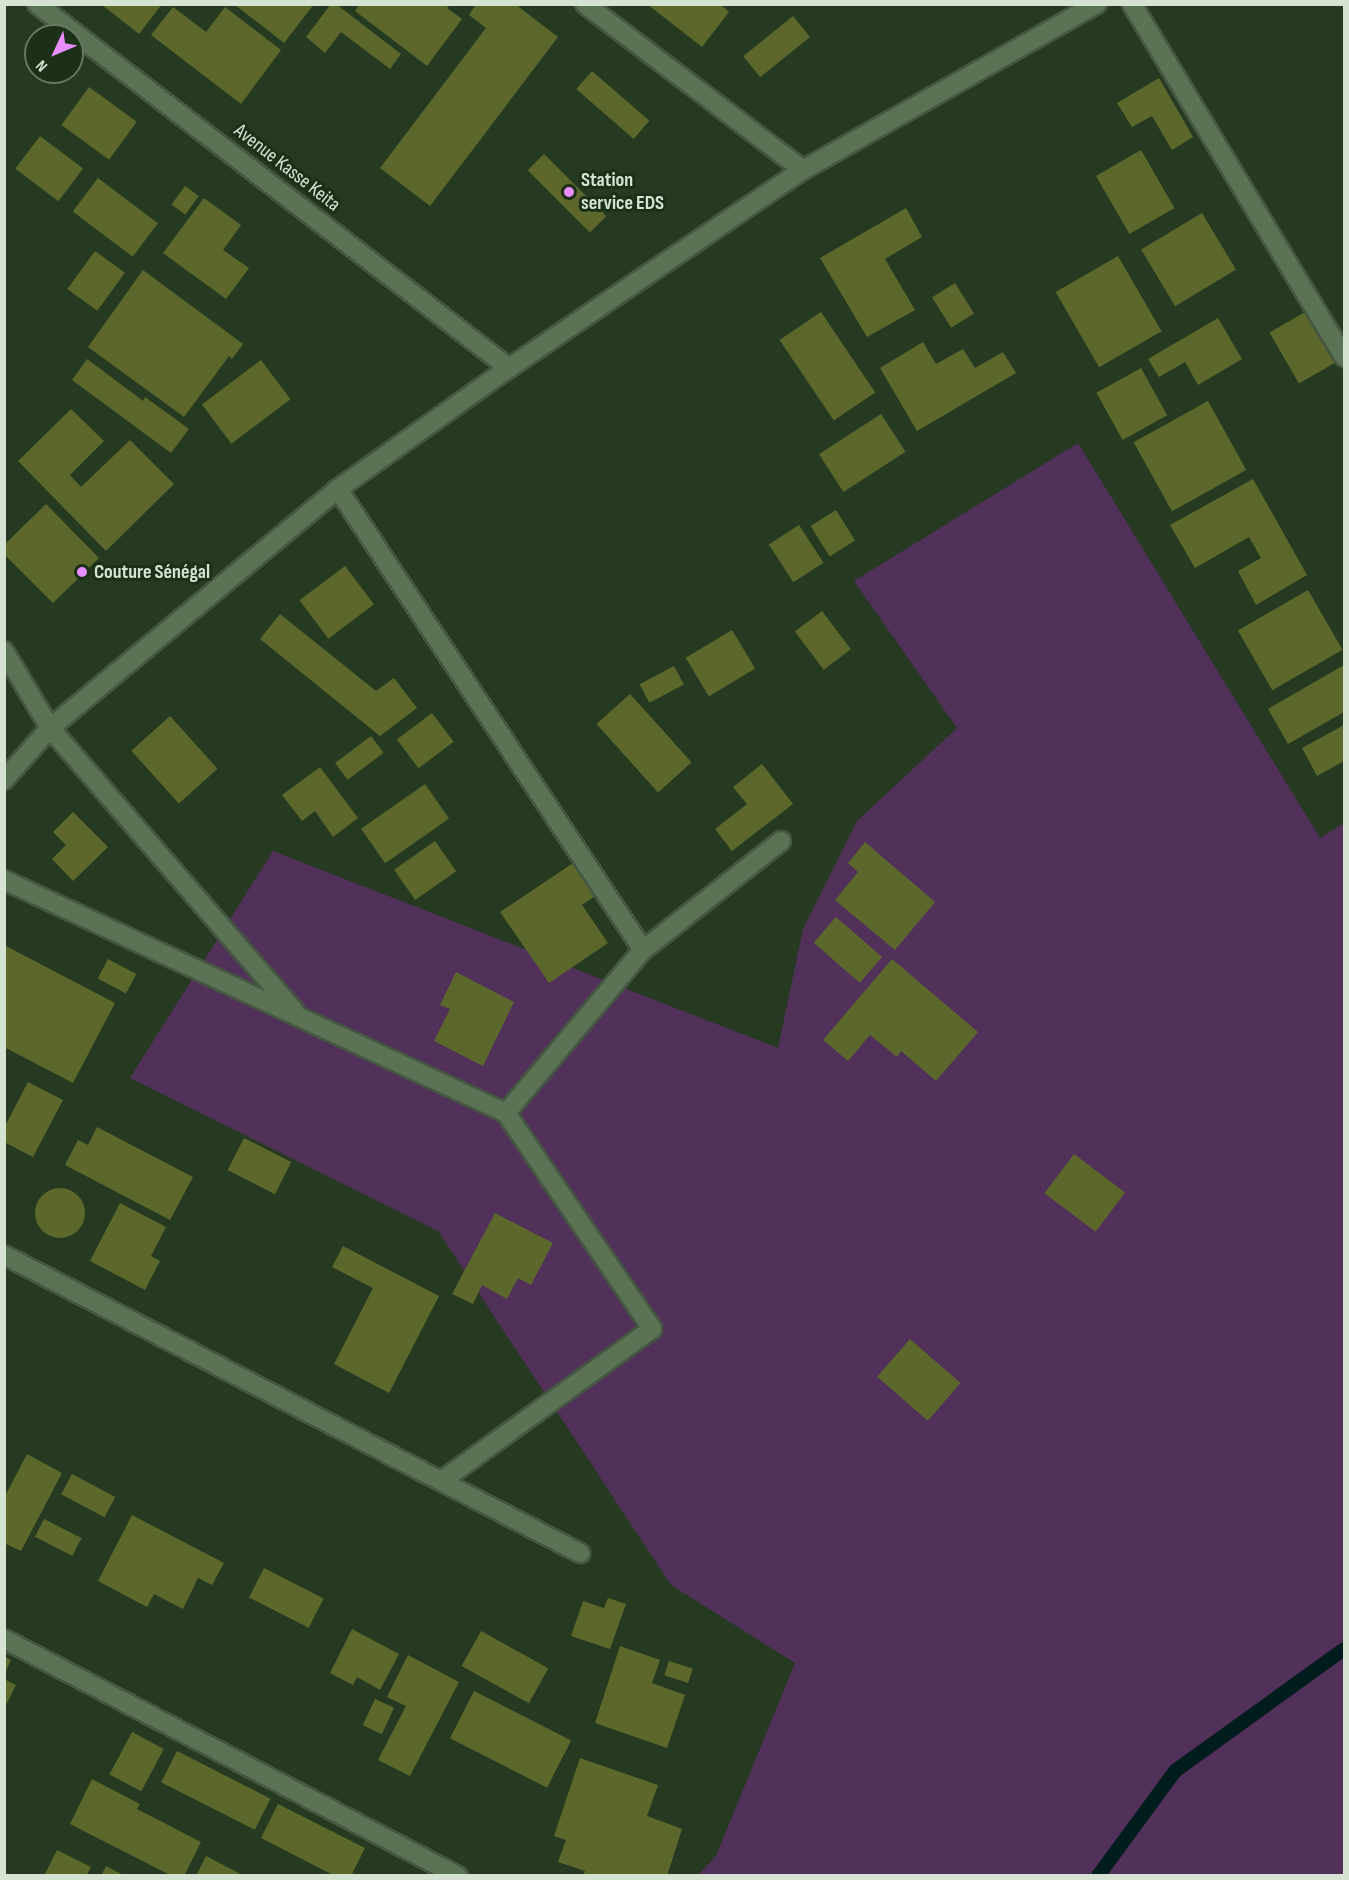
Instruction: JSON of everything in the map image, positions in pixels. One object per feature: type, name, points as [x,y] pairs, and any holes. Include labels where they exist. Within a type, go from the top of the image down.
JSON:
[{"type":"street","name":"Avenue Kasse Keita","points":[[37,4],[509,368]]},
{"type":"street","points":[[585,4],[803,170]]},
{"type":"street","points":[[4,780],[50,728],[338,489],[509,368],[803,170],[1097,4]]},
{"type":"street","points":[[1132,4],[1344,357]]},
{"type":"street","points":[[338,489],[644,950]]},
{"type":"street","points":[[4,651],[50,728],[298,1017]]},
{"type":"street","points":[[506,1113],[644,950],[781,841]]},
{"type":"street","points":[[4,880],[506,1113],[652,1329],[441,1481]]},
{"type":"street","points":[[4,1255],[580,1553]]},
{"type":"street","points":[[4,1640],[458,1875]]},
{"type":"shaded area","points":[[1078,443],[1320,838],[1344,823],[1344,1875],[698,1875],[716,1856],[795,1663],[671,1585],[438,1231],[130,1078],[273,851],[778,1048],[803,929],[857,821],[957,728],[854,581]]},
{"type":"building","points":[[101,4],[162,4],[139,34]]},
{"type":"building","points":[[234,4],[314,4],[284,43]]},
{"type":"building","points":[[331,4],[336,4],[401,54],[390,69],[341,32],[325,53],[306,37]]},
{"type":"building","points":[[360,4],[450,4],[447,8],[462,19],[427,66],[355,11]]},
{"type":"building","points":[[476,4],[515,4],[558,37],[430,206],[380,168],[486,28],[469,15]]},
{"type":"building","points":[[647,4],[720,4],[729,12],[702,47]]},
{"type":"building","points":[[173,7],[206,32],[225,7],[281,50],[241,104],[151,35]]},
{"type":"building","points":[[793,16],[810,37],[760,77],[743,56]]},
{"type":"building","points":[[592,71],[649,121],[634,139],[576,89]]},
{"type":"building","points":[[1159,78],[1193,137],[1172,150],[1152,116],[1132,127],[1117,103]]},
{"type":"building","points":[[89,87],[137,122],[109,160],[61,125]]},
{"type":"building","points":[[40,136],[83,168],[58,201],[15,169]]},
{"type":"building","points":[[1141,150],[1174,208],[1129,234],[1096,176]]},
{"type":"building","points":[[544,154],[606,216],[590,232],[528,170]]},
{"type":"building","points":[[98,178],[158,223],[133,257],[73,212]]},
{"type":"building","points":[[185,186],[199,196],[185,215],[171,205]]},
{"type":"building","points":[[204,198],[241,225],[223,250],[249,268],[226,299],[163,253]]},
{"type":"building","points":[[906,208],[922,237],[885,259],[915,310],[867,337],[820,258]]},
{"type":"building","points":[[1202,213],[1236,270],[1175,306],[1141,250]]},
{"type":"building","points":[[95,251],[125,273],[97,311],[67,289]]},
{"type":"building","points":[[1118,256],[1162,331],[1099,367],[1056,292]]},
{"type":"building","points":[[143,270],[243,344],[232,359],[229,356],[184,417],[88,347]]},
{"type":"building","points":[[955,283],[974,314],[951,328],[932,297]]},
{"type":"building","points":[[821,312],[875,392],[834,420],[780,340]]},
{"type":"building","points":[[1305,312],[1334,363],[1299,384],[1269,332]]},
{"type":"building","points":[[1218,318],[1242,359],[1198,385],[1185,362],[1159,377],[1148,359]]},
{"type":"building","points":[[923,342],[936,364],[963,349],[975,368],[1003,352],[1016,373],[917,431],[880,368]]},
{"type":"building","points":[[87,359],[143,401],[145,397],[189,429],[171,453],[72,380]]},
{"type":"building","points":[[261,360],[290,399],[231,444],[202,405]]},
{"type":"building","points":[[1141,368],[1167,415],[1123,440],[1096,393]]},
{"type":"building","points":[[1208,401],[1246,470],[1172,511],[1134,442]]},
{"type":"building","points":[[71,409],[104,441],[70,475],[81,487],[130,440],[174,484],[106,551],[18,461]]},
{"type":"building","points":[[881,414],[906,452],[843,492],[819,454]]},
{"type":"building","points":[[1253,479],[1307,575],[1256,605],[1238,571],[1261,558],[1249,537],[1195,568],[1170,525]]},
{"type":"building","points":[[46,504],[99,558],[53,603],[4,554],[4,545]]},
{"type":"building","points":[[836,510],[855,541],[830,556],[811,526]]},
{"type":"building","points":[[799,525],[824,563],[793,582],[769,545]]},
{"type":"building","points":[[345,566],[374,604],[328,639],[299,600]]},
{"type":"building","points":[[1308,590],[1342,650],[1272,690],[1238,630]]},
{"type":"building","points":[[822,611],[851,649],[824,670],[795,631]]},
{"type":"building","points":[[280,614],[376,691],[394,678],[417,708],[380,736],[260,639]]},
{"type":"building","points":[[732,630],[755,669],[709,696],[686,658]]},
{"type":"building","points":[[1344,665],[1344,712],[1288,744],[1268,709]]},
{"type":"building","points":[[674,666],[684,685],[649,703],[640,684]]},
{"type":"building","points":[[630,694],[692,762],[658,792],[597,724]]},
{"type":"building","points":[[432,713],[454,742],[419,768],[397,739]]},
{"type":"building","points":[[170,716],[218,769],[179,804],[131,751]]},
{"type":"building","points":[[1344,725],[1344,761],[1317,776],[1302,748]]},
{"type":"building","points":[[371,736],[384,753],[348,780],[335,763]]},
{"type":"building","points":[[762,764],[793,804],[732,851],[715,829],[747,804],[733,787]]},
{"type":"building","points":[[320,767],[358,818],[333,837],[315,811],[302,821],[282,795]]},
{"type":"building","points":[[425,784],[449,818],[385,863],[361,829]]},
{"type":"building","points":[[73,812],[108,847],[73,881],[52,859],[66,845],[53,832]]},
{"type":"building","points":[[435,841],[456,871],[415,900],[394,870]]},
{"type":"building","points":[[865,842],[935,902],[895,950],[835,900],[858,872],[848,863]]},
{"type":"building","points":[[576,861],[598,894],[582,905],[608,943],[549,983],[500,912]]},
{"type":"building","points":[[836,917],[882,957],[860,983],[814,943]]},
{"type":"building","points":[[4,945],[115,1003],[73,1083],[4,1047]]},
{"type":"building","points":[[108,959],[136,974],[126,993],[98,978]]},
{"type":"building","points":[[892,959],[978,1032],[936,1081],[901,1051],[897,1057],[870,1035],[848,1061],[823,1040]]},
{"type":"building","points":[[456,972],[514,1002],[483,1066],[434,1041],[450,1009],[440,1005]]},
{"type":"building","points":[[28,1082],[63,1100],[33,1157],[4,1142],[4,1128]]},
{"type":"building","points":[[97,1127],[193,1177],[170,1220],[65,1165],[78,1140],[88,1145]]},
{"type":"building","points":[[244,1138],[291,1162],[275,1194],[228,1170]]},
{"type":"building","points":[[1074,1154],[1125,1193],[1096,1232],[1045,1193]]},
{"type":"building","points":[[65,1188],[78,1195],[84,1203],[84,1223],[78,1231],[70,1237],[55,1238],[42,1231],[36,1223],[35,1208],[42,1195],[50,1189]]},
{"type":"building","points":[[120,1203],[166,1227],[151,1256],[160,1261],[145,1290],[90,1261]]},
{"type":"building","points":[[495,1213],[553,1243],[531,1285],[518,1278],[507,1299],[482,1285],[473,1304],[452,1294]]},
{"type":"building","points":[[343,1246],[439,1296],[389,1393],[334,1364],[373,1288],[332,1267]]},
{"type":"building","points":[[910,1339],[961,1383],[928,1421],[877,1377]]},
{"type":"building","points":[[27,1454],[62,1473],[21,1551],[4,1543],[4,1498]]},
{"type":"building","points":[[72,1474],[115,1497],[104,1517],[61,1494]]},
{"type":"building","points":[[132,1515],[224,1563],[212,1585],[198,1578],[183,1609],[154,1594],[147,1607],[98,1581]]},
{"type":"building","points":[[44,1519],[81,1538],[72,1556],[35,1537]]},
{"type":"building","points":[[264,1568],[324,1598],[309,1628],[249,1597]]},
{"type":"building","points":[[608,1598],[626,1604],[610,1649],[571,1636],[583,1601],[604,1608]]},
{"type":"building","points":[[352,1629],[399,1654],[380,1690],[357,1677],[353,1685],[330,1673]]},
{"type":"building","points":[[481,1631],[548,1668],[529,1703],[462,1666]]},
{"type":"building","points":[[620,1646],[660,1660],[652,1683],[685,1695],[667,1748],[595,1723]]},
{"type":"building","points":[[408,1655],[459,1682],[410,1776],[378,1760],[406,1706],[387,1697]]},
{"type":"building","points":[[4,1656],[11,1660],[4,1675]]},
{"type":"building","points":[[669,1661],[693,1669],[688,1683],[664,1675]]},
{"type":"building","points":[[4,1679],[16,1685],[4,1709]]},
{"type":"building","points":[[474,1691],[571,1740],[547,1788],[450,1738]]},
{"type":"building","points":[[375,1699],[394,1708],[382,1734],[363,1725]]},
{"type":"building","points":[[132,1732],[164,1749],[141,1791],[109,1774]]},
{"type":"building","points":[[177,1751],[271,1799],[255,1830],[161,1782]]},
{"type":"building","points":[[580,1758],[658,1785],[647,1816],[682,1829],[667,1876],[583,1876],[585,1871],[558,1862],[566,1840],[554,1836]]},
{"type":"building","points":[[92,1779],[140,1804],[137,1809],[201,1842],[184,1876],[172,1876],[70,1824]]},
{"type":"building","points":[[278,1804],[365,1848],[351,1876],[335,1876],[261,1838]]},
{"type":"building","points":[[57,1850],[91,1867],[86,1876],[44,1876]]},
{"type":"building","points":[[206,1856],[235,1871],[244,1876],[196,1876]]},
{"type":"building","points":[[106,1866],[125,1876],[101,1876]]},
{"type":"waterway","points":[[1098,1876],[1175,1771],[1344,1649]]},
{"type":"place","name":"Station service EDS","points":[[569,192]]},
{"type":"place","name":"Couture Sénégal","points":[[82,572]]}]
